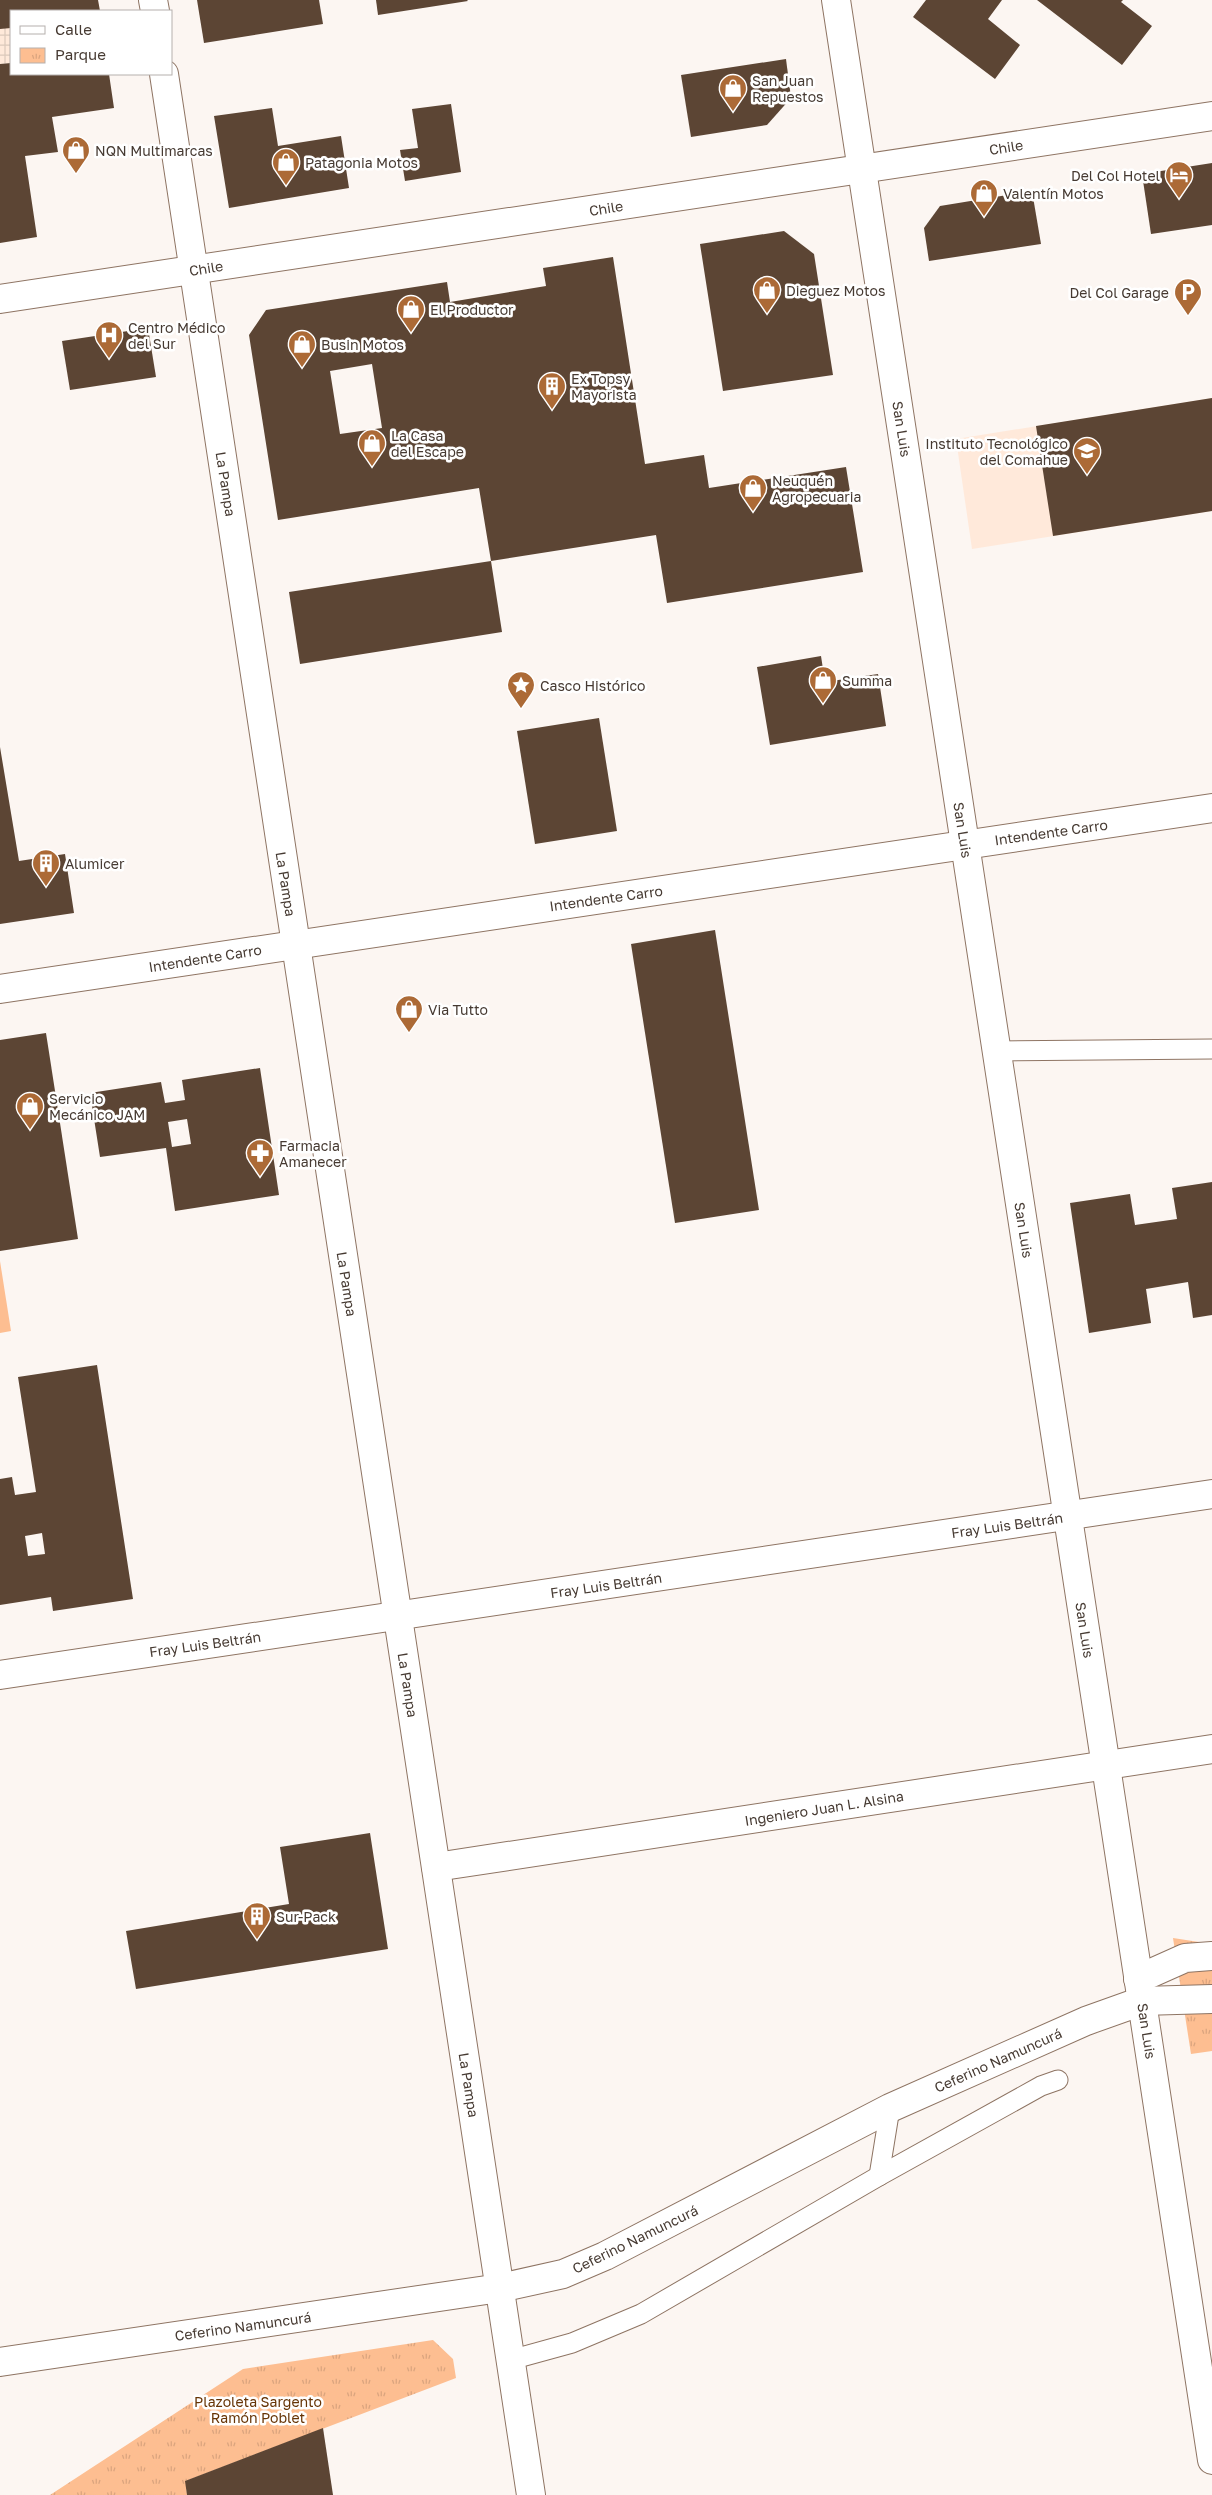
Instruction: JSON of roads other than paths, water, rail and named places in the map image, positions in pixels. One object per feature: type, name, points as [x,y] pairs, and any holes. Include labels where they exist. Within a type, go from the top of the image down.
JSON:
[{"type":"street","name":"San Luis","points":[[836,0],[1212,2460]]},
{"type":"street","name":"La Pampa","points":[[164,75],[531,2495]]},
{"type":"street","name":"Chile","points":[[0,299],[1212,116]]},
{"type":"street","name":"Intendente Carro","points":[[0,989],[1212,808]]},
{"type":"street","name":"Fray Luis Beltrán","points":[[0,1675],[1212,1494]]},
{"type":"street","name":"Ingeniero Juan L. Alsina","points":[[436,1867],[1212,1749]]},
{"type":"street","name":"Ceferino Namuncurá","points":[[0,2362],[500,2288],[540,2280],[586,2265],[890,2108],[1086,2020],[1140,1990],[1185,1958],[1212,1956]]},
{"type":"street","points":[[1140,1990],[1212,1999]]},
{"type":"lane","points":[[996,1051],[1212,1050]]},
{"type":"lane","points":[[510,2360],[572,2343],[641,2314],[879,2176],[1041,2086],[1058,2080]]},
{"type":"lane","points":[[879,2176],[890,2108]]},
{"type":"place","name":"San Juan Repuestos","points":[[733,112]]},
{"type":"place","name":"NQN Multimarcas","points":[[76,174]]},
{"type":"place","name":"Patagonia Motos","points":[[286,186]]},
{"type":"place","name":"Del Col Hotel","points":[[1179,199]]},
{"type":"place","name":"Valentín Motos","points":[[984,217]]},
{"type":"place","name":"Dieguez Motos","points":[[767,314]]},
{"type":"place","name":"Del Col Garage","points":[[1188,316]]},
{"type":"place","name":"El Productor","points":[[411,333]]},
{"type":"place","name":"Centro Médico del Sur","points":[[109,359]]},
{"type":"place","name":"Busin Motos","points":[[302,368]]},
{"type":"place","name":"Ex Topsy Mayorista","points":[[552,410]]},
{"type":"place","name":"La Casa del Escape","points":[[372,467]]},
{"type":"place","name":"Instituto Tecnológico del Comahue","points":[[1087,475]]},
{"type":"place","name":"Neuquén Agropecuaria","points":[[753,512]]},
{"type":"place","name":"Summa","points":[[823,704]]},
{"type":"place","name":"Casco Histórico","points":[[521,709]]},
{"type":"place","name":"Alumicer","points":[[46,887]]},
{"type":"place","name":"Via Tutto","points":[[409,1033]]},
{"type":"place","name":"Servicio Mecánico JAM","points":[[30,1130]]},
{"type":"place","name":"Farmacia Amanecer","points":[[260,1177]]},
{"type":"place","name":"Sur-Pack","points":[[257,1940]]},
{"type":"park label","name":"Plazoleta Sargento Ramón Poblet","points":[[258,2410]]}]
